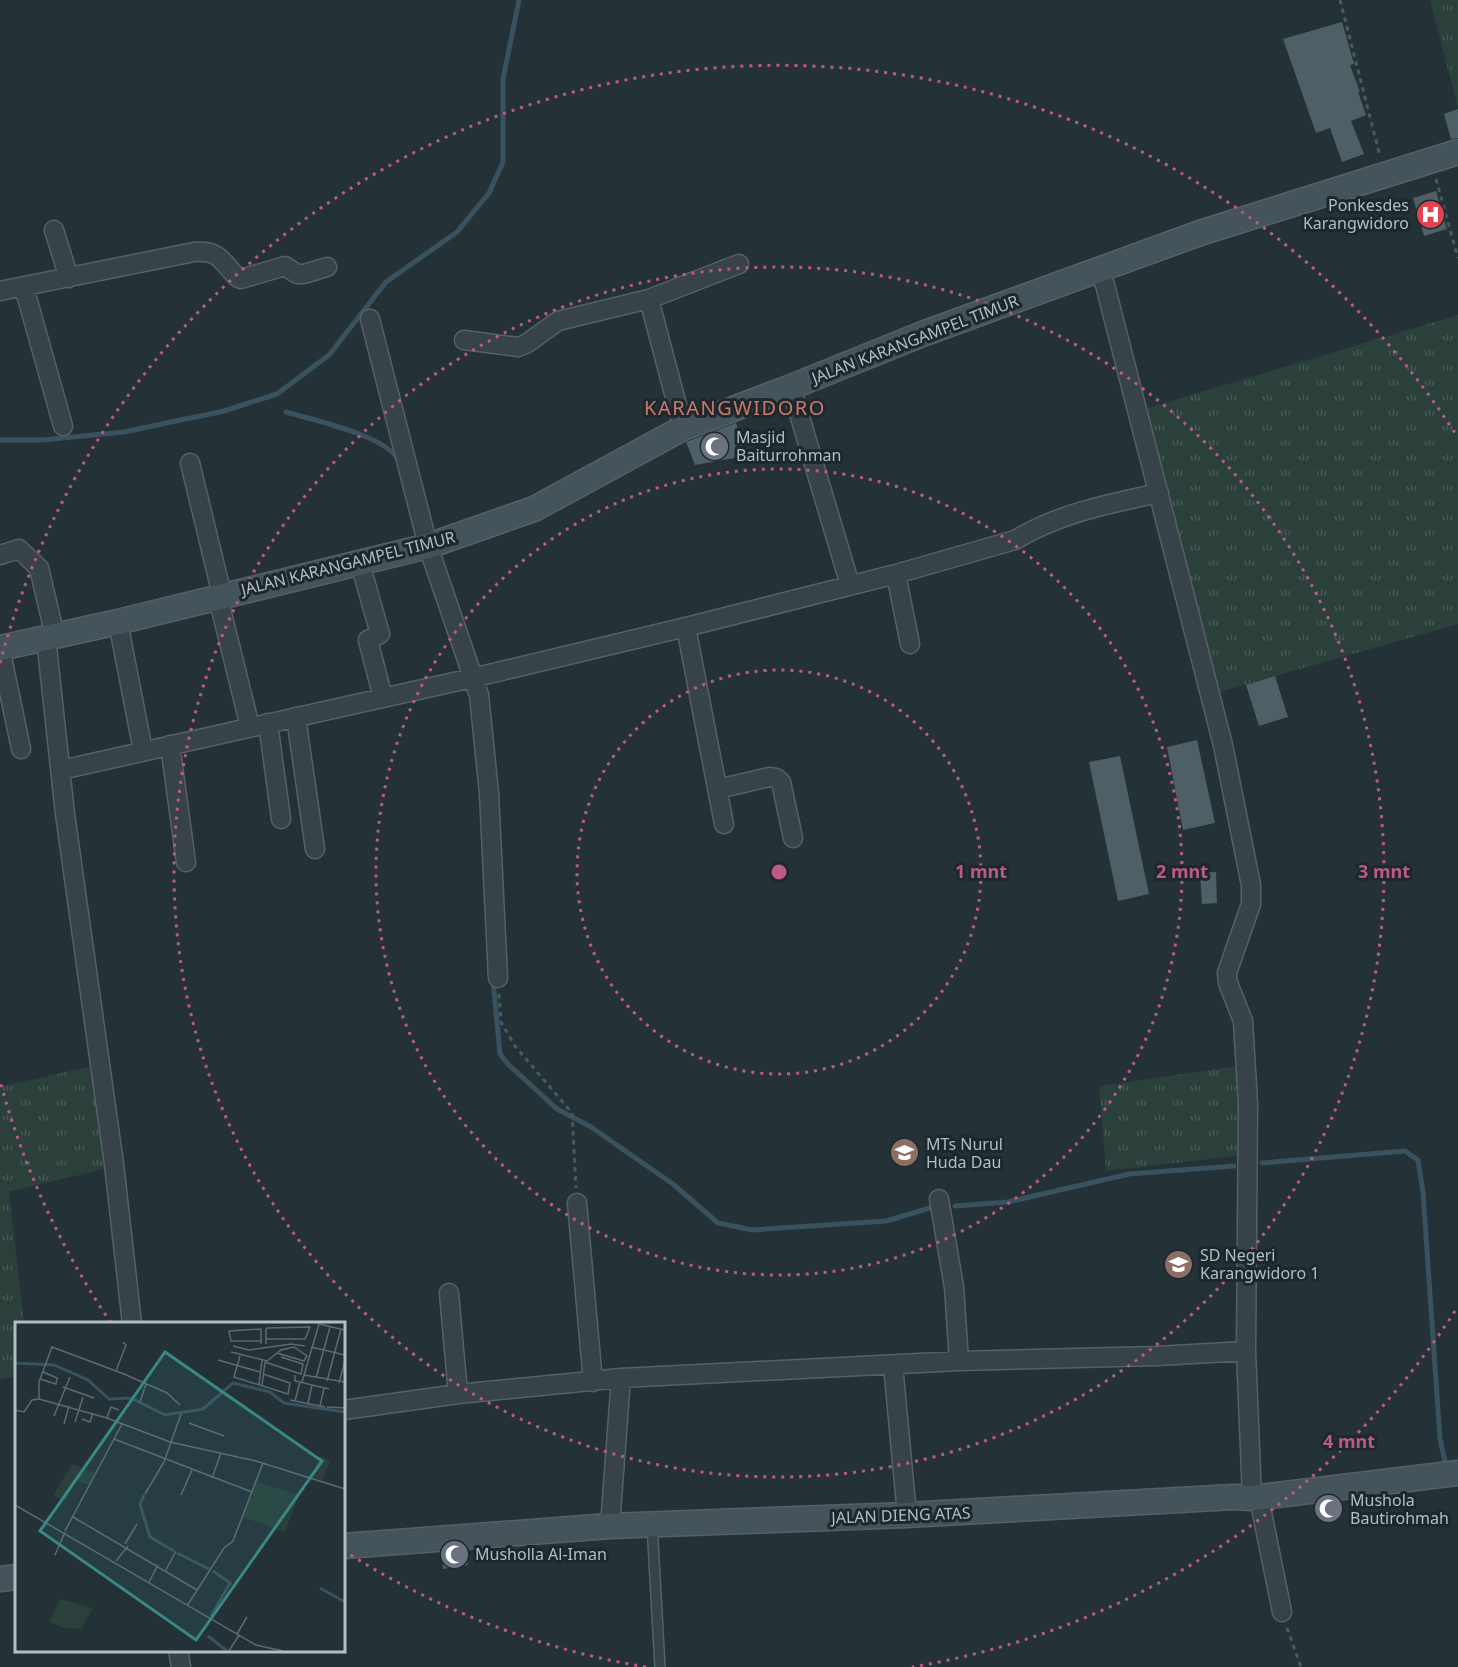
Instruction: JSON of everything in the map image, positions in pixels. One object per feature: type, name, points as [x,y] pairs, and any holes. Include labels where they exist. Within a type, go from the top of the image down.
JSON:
[{"type":"street","name":"JALAN KARANGAMPEL TIMUR","points":[[0,648],[118,622],[428,546],[534,509],[683,428],[925,333],[1200,233],[1458,152]]},
{"type":"street","points":[[54,230],[69,278]]},
{"type":"street","points":[[0,291],[203,251],[218,256],[237,278],[241,279],[285,266],[297,274],[327,267]]},
{"type":"street","points":[[464,340],[518,347],[526,344],[558,321],[649,299],[739,264]]},
{"type":"street","points":[[1099,269],[1223,745],[1251,885],[1251,904],[1227,973],[1228,983],[1243,1022],[1246,1058],[1248,1104],[1246,1351],[1255,1498],[1282,1612]]},
{"type":"street","points":[[24,287],[63,426]]},
{"type":"street","points":[[649,299],[683,428]]},
{"type":"street","points":[[370,319],[428,546],[479,695],[485,752],[498,978]]},
{"type":"street","points":[[791,387],[850,585]]},
{"type":"street","points":[[190,463],[220,596],[259,725],[281,819]]},
{"type":"street","points":[[61,770],[472,678],[686,627],[896,574],[1015,540],[1037,527],[1084,509],[1159,493]]},
{"type":"street","points":[[0,555],[19,549],[39,568],[51,637],[65,814],[114,1164],[132,1322]]},
{"type":"street","points":[[360,563],[380,634],[368,640],[383,698]]},
{"type":"street","points":[[896,574],[910,644]]},
{"type":"street","points":[[118,622],[143,751]]},
{"type":"street","points":[[686,627],[724,824]]},
{"type":"street","points":[[0,648],[21,749]]},
{"type":"street","points":[[296,717],[315,849]]},
{"type":"street","points":[[170,745],[186,862]]},
{"type":"street","points":[[718,789],[769,777],[776,778],[781,782],[793,838]]},
{"type":"street","points":[[939,1199],[954,1287],[959,1361]]},
{"type":"street","points":[[577,1203],[592,1382]]},
{"type":"street","points":[[449,1293],[458,1394]]},
{"type":"street","points":[[345,1410],[458,1394],[621,1378],[959,1361],[1157,1356],[1246,1351]]},
{"type":"street","points":[[893,1365],[907,1515]]},
{"type":"street","points":[[610,1526],[621,1378]]},
{"type":"street","name":"JALAN DIENG ATAS","points":[[345,1546],[610,1526],[907,1515],[1234,1497],[1255,1498],[1458,1473]]},
{"type":"street","points":[[0,1579],[15,1577]]},
{"type":"street","points":[[178,1652],[181,1667]]},
{"type":"lane","points":[[652,1524],[660,1667]]},
{"type":"path","points":[[1340,0],[1384,175]]},
{"type":"path","points":[[1430,160],[1458,258]]},
{"type":"path","points":[[498,978],[501,1022],[515,1046],[572,1113],[577,1203]]},
{"type":"path","points":[[1282,1612],[1301,1667]]},
{"type":"green space","points":[[1430,0],[1458,0],[1458,108]]},
{"type":"green space","points":[[1458,315],[1458,624],[1216,693],[1144,409]]},
{"type":"green space","points":[[92,1066],[106,1168],[9,1192],[24,1322],[15,1322],[15,1376],[0,1380],[0,1087]]},
{"type":"green space","points":[[1238,1066],[1243,1155],[1106,1171],[1099,1086]]},
{"type":"building","points":[[1342,22],[1354,64],[1350,65],[1366,115],[1351,121],[1364,154],[1342,162],[1330,128],[1316,133],[1283,39]]},
{"type":"building","points":[[1458,109],[1458,138],[1451,139],[1444,114]]},
{"type":"building","name":"Ponkesdes Karangwidoro","points":[[1436,191],[1447,229],[1424,236],[1413,198]]},
{"type":"building","name":"Masjid Baiturrohman","points":[[736,423],[746,456],[695,465],[686,442]]},
{"type":"building","points":[[1275,676],[1288,717],[1259,726],[1246,685]]},
{"type":"building","points":[[1197,740],[1215,823],[1183,830],[1167,747]]},
{"type":"building","points":[[1120,756],[1149,894],[1118,901],[1089,762]]},
{"type":"building","points":[[1216,872],[1217,903],[1202,904],[1200,873]]},
{"type":"building","name":"Mushola Bautirohmah","points":[[1339,1502],[1341,1518],[1320,1521],[1318,1504]]},
{"type":"building","name":"Musholla Al-Iman","points":[[466,1551],[468,1565],[443,1569],[442,1553]]},
{"type":"waterway","points":[[0,440],[42,440],[124,432],[224,411],[277,394],[329,355],[386,282],[457,232],[489,193],[503,162],[503,79],[519,0]]},
{"type":"waterway","points":[[286,412],[364,436],[390,450],[398,459]]},
{"type":"waterway","points":[[493,980],[500,1054],[508,1064],[557,1109],[591,1127],[673,1184],[718,1223],[752,1230],[886,1221],[930,1208]]},
{"type":"waterway","points":[[1262,1163],[1405,1151],[1418,1160],[1423,1192],[1440,1439],[1446,1466]]},
{"type":"waterway","points":[[955,1206],[1008,1202],[1129,1174],[1234,1166]]},
{"type":"place","name":"Ponkesdes Karangwidoro","points":[[1430,214]]},
{"type":"place","name":"Masjid Baiturrohman","points":[[715,446]]},
{"type":"place","name":"MTs Nurul Huda Dau","points":[[905,1153]]},
{"type":"place","name":"SD Negeri Karangwidoro 1","points":[[1179,1264]]},
{"type":"place","name":"Mushola Bautirohmah","points":[[1329,1509]]},
{"type":"place","name":"Musholla Al-Iman","points":[[454,1554]]},
{"type":"district","name":"KARANGWIDORO","points":[[735,408]]}]
